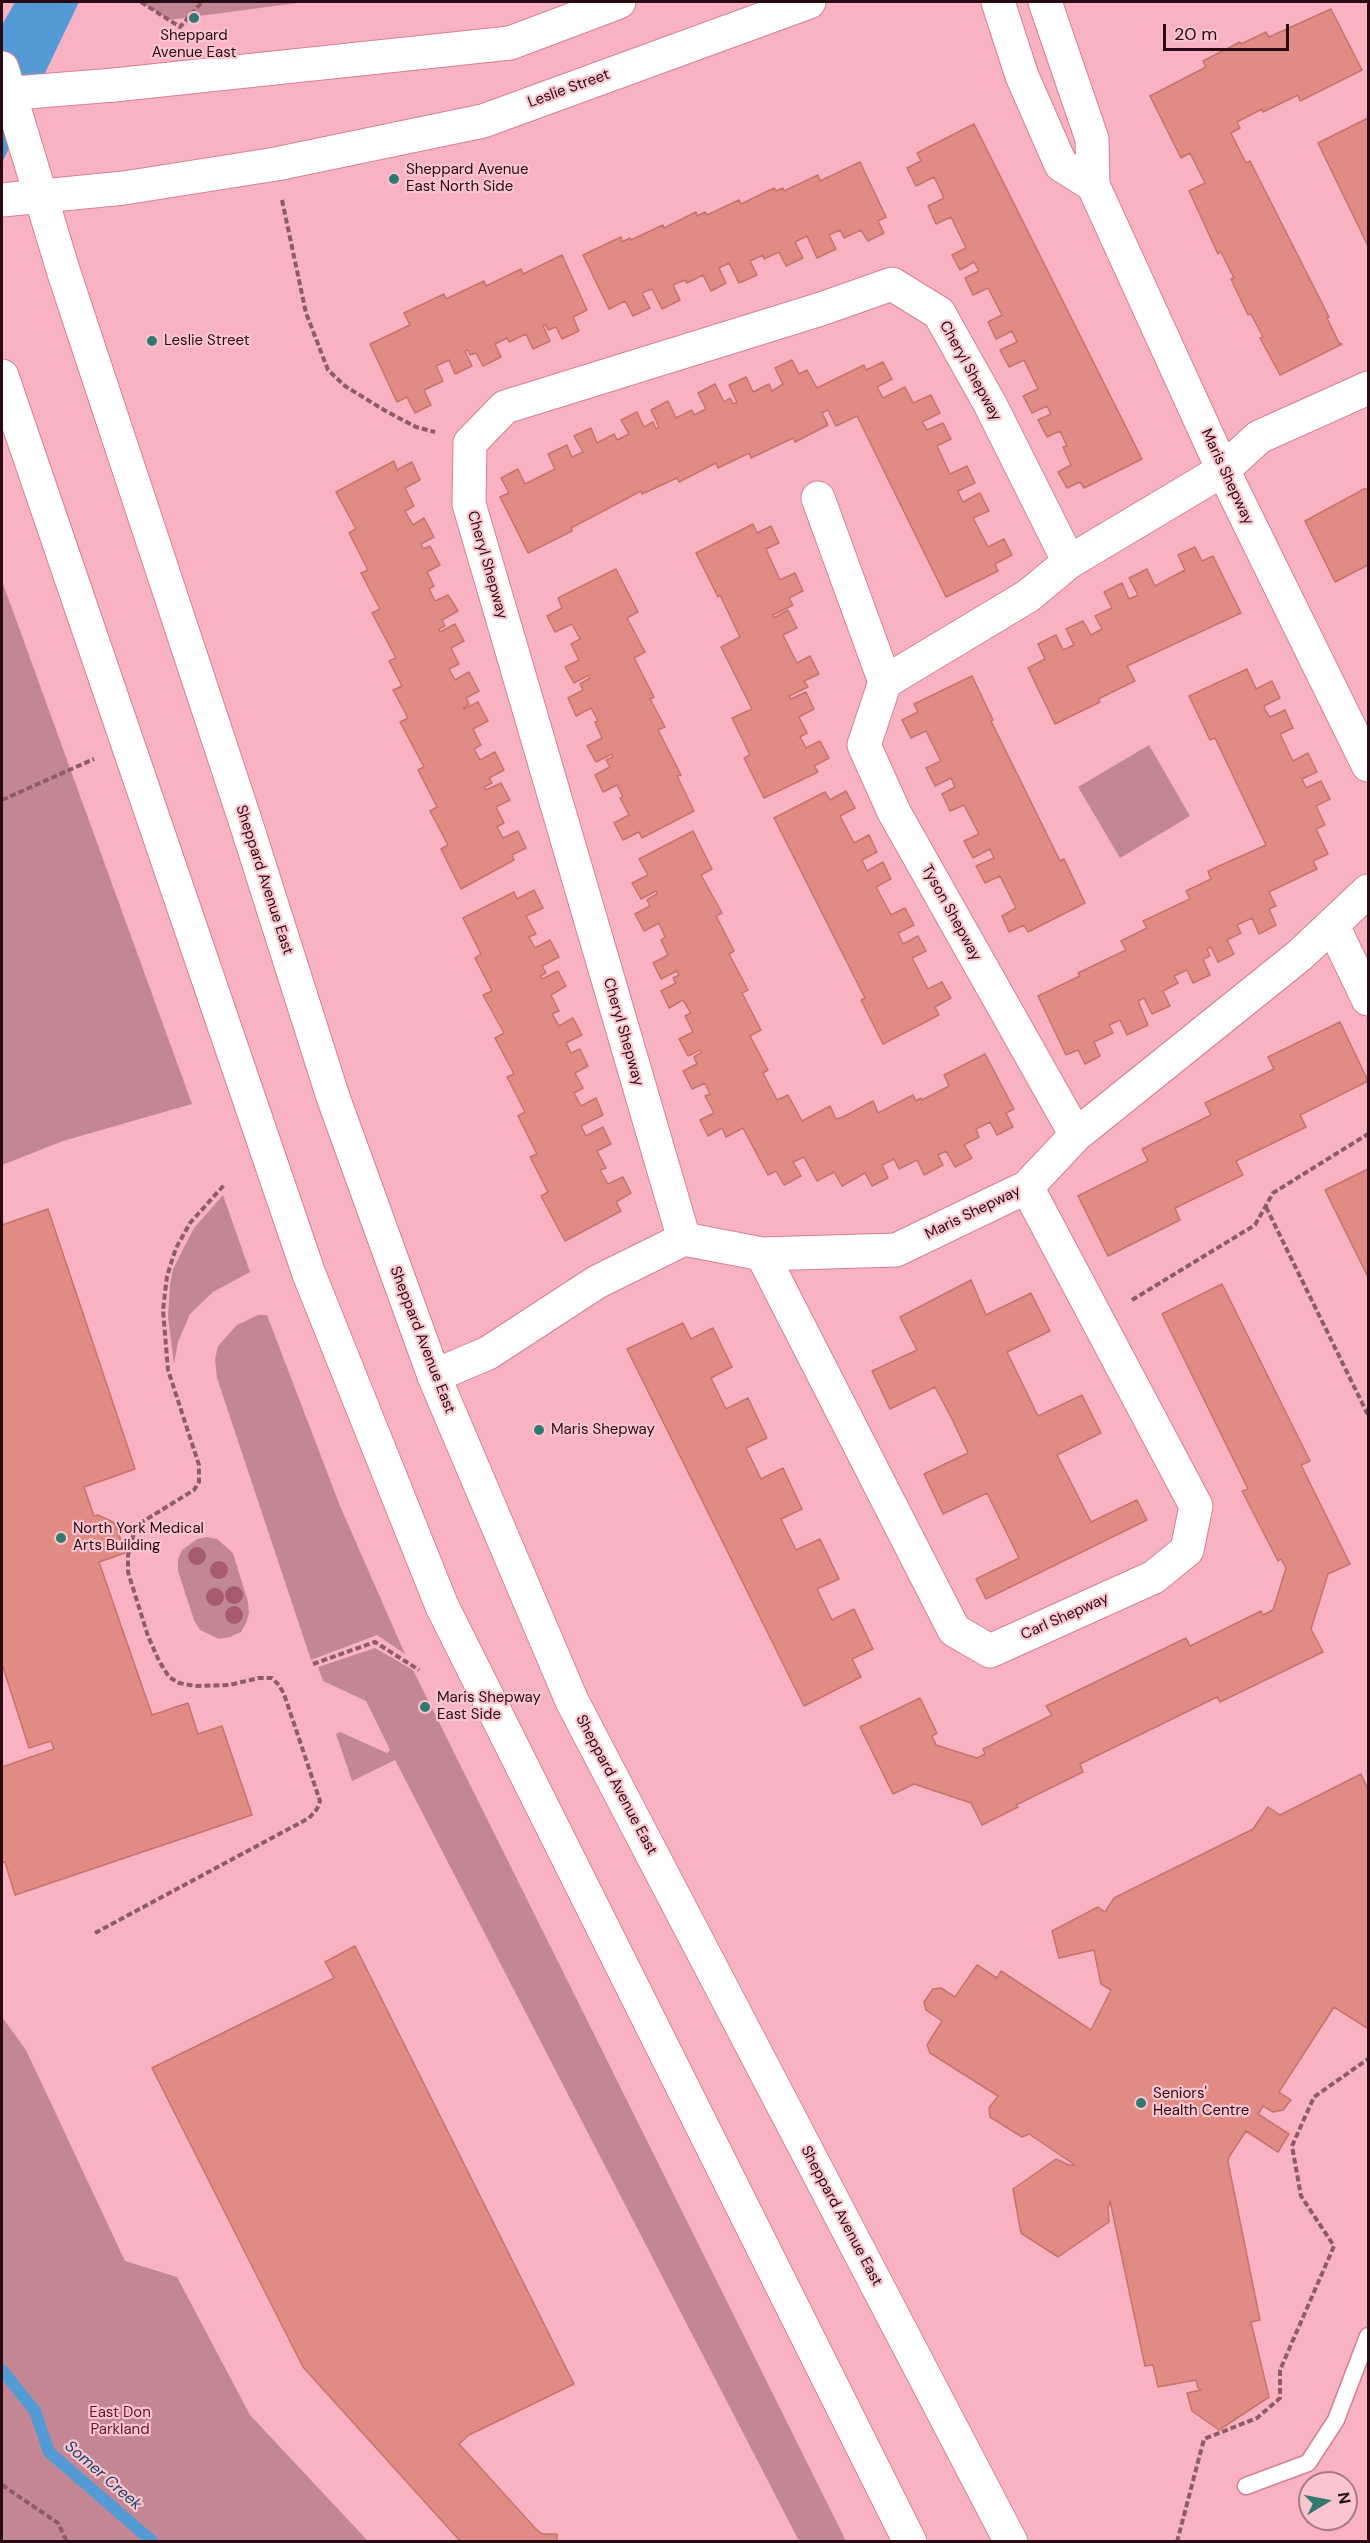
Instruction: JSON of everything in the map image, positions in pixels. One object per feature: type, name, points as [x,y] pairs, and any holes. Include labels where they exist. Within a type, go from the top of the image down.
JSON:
[{"type":"main road","points":[[5,85],[114,85],[510,43],[619,2]]},
{"type":"main road","name":"Leslie Street","points":[[2,200],[124,188],[276,164],[483,121],[809,2]]},
{"type":"main road","points":[[998,2],[1022,76],[1061,165],[1093,185]]},
{"type":"main road","name":"Maris Shepway","points":[[1045,2],[1092,139],[1093,185],[1223,470],[1368,765]]},
{"type":"main road","name":"Sheppard Avenue East","points":[[5,85],[333,1097],[434,1376],[572,1701],[1011,2541]]},
{"type":"main road","name":"Cheryl Shepway","points":[[684,1239],[469,504],[470,443],[505,407],[820,309],[892,284],[939,313],[990,404],[1069,562]]},
{"type":"main road","points":[[2,376],[309,1274],[442,1606],[910,2541]]},
{"type":"main road","points":[[818,498],[885,682],[1028,596],[1069,562],[1223,470],[1259,437],[1368,388]]},
{"type":"main road","name":"Tyson Shepway","points":[[885,682],[864,745],[894,812],[1076,1136]]},
{"type":"main road","name":"Maris Shepway","points":[[684,1239],[762,1254],[896,1250],[1027,1187],[1076,1136],[1300,955],[1368,891]]},
{"type":"main road","points":[[1333,926],[1368,999]]},
{"type":"main road","name":"Carl Shepway","points":[[762,1254],[954,1630],[990,1650],[1154,1577],[1187,1550],[1196,1506],[1027,1187]]},
{"type":"main road","points":[[434,1376],[488,1353],[597,1282],[684,1239]]},
{"type":"lane","points":[[1246,2486],[1308,2463],[1336,2420],[1368,2336]]},
{"type":"path","points":[[141,2],[180,27],[202,2]]},
{"type":"path","points":[[276,164],[306,313],[328,370],[345,386],[416,427],[470,443]]},
{"type":"path","points":[[2,800],[127,746]]},
{"type":"path","points":[[1098,1321],[1255,1225],[1273,1193],[1368,1134]]},
{"type":"path","points":[[95,1932],[309,1818],[320,1801],[279,1685],[272,1678],[259,1678],[229,1685],[195,1686],[179,1683],[169,1677],[159,1662],[148,1636],[128,1572],[128,1555],[134,1533],[142,1522],[194,1490],[199,1482],[199,1465],[168,1370],[163,1310],[167,1276],[176,1248],[190,1223],[225,1184]]},
{"type":"path","points":[[1266,1207],[1368,1415]]},
{"type":"path","points":[[313,1664],[375,1641],[419,1670]]},
{"type":"path","points":[[1177,2541],[1204,2439],[1257,2418],[1280,2398],[1280,2370],[1334,2246],[1301,2196],[1292,2146],[1314,2097],[1368,2059]]},
{"type":"path","points":[[2,2485],[58,2523],[67,2541]]},
{"type":"green space","points":[[141,2],[305,2],[169,20]]},
{"type":"green space","points":[[2,581],[192,1104],[63,1141],[2,1165]]},
{"type":"green space","points":[[1149,745],[1190,816],[1120,858],[1078,787]]},
{"type":"green space","points":[[223,1195],[250,1272],[213,1292],[190,1314],[178,1342],[174,1364],[168,1317],[173,1269],[194,1228]]},
{"type":"green space","points":[[258,1315],[267,1315],[340,1506],[405,1654],[377,1635],[311,1660],[217,1378],[215,1359],[218,1346],[237,1325]]},
{"type":"green space","points":[[207,1537],[217,1539],[233,1553],[248,1602],[249,1613],[241,1632],[219,1639],[200,1630],[194,1620],[178,1571],[178,1559],[182,1550],[197,1539]]},
{"type":"green space","points":[[375,1648],[413,1670],[846,2541],[799,2541],[395,1760],[352,1781],[336,1734],[340,1732],[387,1753],[390,1750],[366,1701],[323,1681],[318,1667]]},
{"type":"green space","name":"East Don Parkland","points":[[2,2017],[26,2050],[125,2261],[177,2277],[250,2415],[368,2541],[2,2541]]},
{"type":"water","points":[[15,2],[79,2],[2,163],[2,25]]},
{"type":"building","points":[[1331,9],[1362,70],[1300,101],[1298,95],[1263,112],[1262,109],[1237,122],[1240,128],[1231,133],[1246,163],[1250,161],[1329,317],[1327,318],[1339,343],[1342,344],[1280,375],[1260,338],[1263,337],[1251,314],[1248,315],[1231,279],[1234,278],[1221,252],[1218,254],[1189,191],[1205,183],[1190,153],[1181,158],[1150,96],[1206,67],[1203,61],[1240,42],[1241,44],[1266,32],[1269,37]]},
{"type":"building","points":[[1368,118],[1368,246],[1318,143]]},
{"type":"building","points":[[974,124],[1142,459],[1084,488],[1080,482],[1067,488],[1058,472],[1071,465],[1063,447],[1067,446],[1060,431],[1047,437],[1038,420],[1051,414],[1047,406],[1032,413],[1023,396],[1038,389],[1024,360],[1009,367],[1000,350],[1017,342],[1012,331],[996,339],[988,322],[1002,315],[988,288],[973,295],[965,278],[979,271],[974,262],[960,270],[952,255],[966,248],[951,217],[936,224],[928,206],[944,198],[934,177],[916,186],[907,168],[921,161],[917,153]]},
{"type":"building","points":[[860,162],[886,217],[878,221],[884,233],[868,241],[861,230],[844,238],[840,230],[829,235],[836,249],[817,258],[807,236],[795,242],[803,258],[786,266],[779,252],[764,259],[763,255],[750,261],[757,275],[739,283],[729,263],[719,268],[726,283],[711,291],[703,275],[687,283],[685,280],[673,285],[680,300],[662,309],[652,289],[642,293],[650,308],[633,316],[625,301],[609,309],[583,255],[621,237],[622,242],[663,225],[664,228],[696,212],[697,216],[705,212],[707,215],[739,200],[741,204],[774,188],[776,191],[783,188],[784,191],[818,175],[820,181]]},
{"type":"building","points":[[562,255],[587,310],[573,317],[579,331],[562,339],[556,327],[548,330],[546,325],[543,326],[550,341],[533,349],[526,334],[509,342],[507,338],[495,344],[501,357],[483,366],[476,353],[470,355],[468,350],[465,351],[472,366],[455,374],[449,360],[436,366],[443,381],[424,390],[431,405],[415,413],[407,397],[397,402],[370,344],[410,325],[404,313],[444,294],[446,299],[484,281],[486,286],[521,269],[523,274]]},
{"type":"building","points":[[792,360],[799,374],[807,370],[817,388],[864,365],[866,370],[883,362],[892,379],[877,387],[883,398],[905,387],[913,403],[931,395],[940,413],[922,422],[927,430],[943,423],[951,439],[937,446],[950,474],[967,466],[975,483],[958,491],[963,502],[980,493],[989,511],[973,518],[988,547],[1004,539],[1012,555],[995,564],[998,571],[946,597],[857,416],[836,426],[828,410],[822,413],[828,425],[795,442],[793,438],[751,458],[749,453],[718,468],[716,463],[679,482],[677,478],[642,494],[641,491],[571,528],[572,531],[528,553],[500,497],[509,493],[501,478],[518,469],[525,484],[555,469],[548,454],[567,445],[572,457],[583,452],[574,436],[591,428],[597,443],[614,434],[617,440],[629,434],[621,420],[637,412],[644,427],[653,422],[656,429],[659,427],[651,410],[668,401],[676,418],[692,410],[694,415],[706,409],[698,393],[715,384],[724,402],[730,398],[733,404],[737,402],[729,385],[746,377],[753,392],[769,384],[772,391],[783,384],[775,368]]},
{"type":"building","points":[[394,461],[397,470],[412,462],[420,480],[405,488],[414,506],[405,511],[413,525],[424,518],[434,537],[421,544],[423,549],[430,546],[440,565],[427,572],[434,586],[429,589],[435,601],[448,595],[458,611],[442,620],[445,626],[439,629],[440,632],[455,624],[464,641],[451,648],[459,664],[449,669],[455,680],[469,672],[479,691],[466,698],[469,704],[463,708],[478,702],[488,721],[473,729],[481,745],[474,749],[480,760],[495,752],[504,770],[489,778],[492,783],[484,787],[486,790],[501,783],[510,800],[496,807],[504,823],[497,827],[503,838],[518,831],[526,848],[512,855],[514,860],[461,889],[441,849],[448,845],[430,811],[437,807],[418,770],[424,767],[400,722],[408,718],[393,690],[402,686],[389,661],[396,658],[372,613],[380,609],[361,573],[368,570],[349,533],[356,529],[336,492]]},
{"type":"building","points":[[1364,489],[1368,489],[1368,565],[1335,582],[1305,521]]},
{"type":"building","points":[[753,524],[757,533],[771,526],[779,543],[766,549],[780,580],[795,573],[803,591],[789,598],[793,605],[773,615],[774,618],[788,610],[797,628],[783,635],[797,663],[810,656],[819,674],[804,681],[808,687],[789,696],[791,699],[806,692],[814,709],[799,717],[807,733],[800,737],[806,748],[820,741],[829,758],[814,766],[818,772],[764,798],[744,758],[750,755],[732,718],[752,709],[721,647],[740,637],[696,553]]},
{"type":"building","points":[[1195,547],[1202,561],[1213,556],[1241,613],[1127,666],[1135,681],[1098,699],[1100,702],[1055,724],[1028,668],[1045,659],[1038,644],[1056,635],[1063,650],[1074,645],[1066,629],[1083,621],[1091,635],[1102,629],[1095,616],[1112,608],[1104,592],[1122,583],[1129,599],[1138,595],[1129,578],[1147,569],[1155,586],[1185,570],[1178,555]]},
{"type":"building","points":[[616,569],[638,612],[627,618],[645,652],[634,658],[654,697],[650,699],[665,727],[658,730],[681,775],[677,776],[694,811],[642,838],[639,832],[623,840],[614,823],[629,815],[620,798],[623,797],[617,785],[603,792],[595,775],[610,767],[606,760],[613,757],[612,754],[596,762],[587,746],[602,738],[595,722],[598,721],[591,708],[576,716],[568,698],[583,690],[580,684],[590,678],[589,675],[574,683],[565,667],[579,660],[571,644],[580,639],[572,624],[555,632],[547,616],[562,608],[558,598]]},
{"type":"building","points":[[1247,669],[1256,689],[1272,681],[1280,698],[1264,706],[1265,710],[1270,717],[1285,710],[1293,728],[1280,734],[1293,761],[1308,753],[1317,772],[1302,779],[1306,788],[1321,781],[1330,799],[1316,806],[1325,825],[1316,829],[1328,854],[1313,861],[1317,869],[1269,892],[1276,906],[1269,909],[1276,925],[1259,934],[1252,918],[1237,925],[1241,933],[1227,940],[1234,954],[1218,962],[1211,947],[1207,949],[1210,956],[1203,959],[1210,975],[1193,983],[1187,970],[1174,976],[1178,983],[1163,991],[1170,1006],[1152,1014],[1144,998],[1138,1001],[1148,1025],[1127,1035],[1120,1020],[1109,1025],[1113,1033],[1094,1042],[1100,1056],[1085,1064],[1078,1050],[1066,1055],[1038,996],[1080,976],[1078,973],[1126,950],[1121,941],[1147,928],[1143,921],[1190,899],[1186,891],[1211,879],[1208,871],[1266,845],[1215,738],[1210,740],[1189,696]]},
{"type":"building","points":[[972,676],[993,720],[991,721],[1060,861],[1064,859],[1085,903],[1028,932],[1024,925],[1009,932],[1002,916],[1016,908],[1000,876],[985,883],[976,866],[994,858],[990,849],[973,858],[964,841],[979,834],[964,805],[950,811],[942,794],[955,787],[951,778],[935,786],[926,768],[941,761],[926,731],[911,738],[902,720],[918,712],[914,704]]},
{"type":"building","points":[[846,791],[855,808],[840,816],[854,843],[869,835],[877,852],[862,860],[867,871],[883,862],[891,879],[876,887],[891,915],[905,908],[914,925],[898,933],[903,944],[918,936],[926,951],[912,958],[928,989],[942,982],[951,998],[935,1007],[939,1015],[883,1044],[861,1000],[865,998],[774,818],[825,792],[830,800]]},
{"type":"building","points":[[693,831],[712,869],[701,875],[722,913],[716,916],[734,951],[729,954],[748,990],[742,993],[761,1030],[750,1036],[768,1070],[763,1073],[777,1100],[788,1095],[802,1121],[830,1106],[836,1119],[873,1101],[878,1113],[913,1095],[916,1101],[921,1098],[922,1100],[949,1086],[944,1075],[985,1054],[1014,1109],[1006,1113],[1013,1127],[997,1135],[990,1122],[976,1129],[979,1137],[964,1145],[972,1158],[955,1167],[946,1151],[938,1155],[943,1165],[924,1175],[917,1160],[899,1169],[894,1159],[882,1165],[888,1178],[872,1186],[865,1173],[842,1186],[834,1172],[817,1181],[804,1157],[793,1162],[801,1176],[784,1185],[776,1171],[768,1175],[743,1128],[726,1137],[722,1128],[708,1136],[700,1120],[714,1113],[705,1096],[710,1094],[705,1083],[692,1089],[683,1071],[697,1064],[694,1057],[702,1052],[700,1050],[688,1056],[679,1039],[693,1032],[685,1016],[691,1013],[683,1000],[669,1008],[661,991],[676,983],[673,978],[679,975],[677,971],[661,979],[653,963],[668,955],[661,940],[665,937],[659,923],[644,931],[635,914],[650,906],[647,900],[657,894],[656,891],[641,899],[632,883],[648,875],[639,859]]},
{"type":"building","points":[[534,890],[543,908],[526,916],[536,934],[529,937],[535,948],[550,940],[559,957],[542,966],[546,973],[540,976],[542,979],[558,971],[566,986],[551,995],[559,1011],[552,1014],[559,1026],[573,1018],[582,1035],[566,1043],[571,1053],[580,1049],[588,1066],[575,1073],[583,1088],[574,1093],[581,1106],[596,1098],[603,1115],[581,1126],[586,1136],[603,1127],[611,1144],[597,1151],[606,1168],[600,1170],[608,1184],[623,1177],[631,1193],[616,1202],[621,1211],[565,1241],[541,1196],[548,1192],[530,1157],[537,1154],[518,1116],[525,1112],[507,1077],[514,1074],[495,1038],[504,1033],[483,995],[492,991],[475,958],[481,954],[463,918],[514,892],[517,899]]},
{"type":"building","points":[[1340,1022],[1368,1081],[1300,1115],[1306,1127],[1236,1161],[1243,1175],[1175,1208],[1180,1220],[1108,1256],[1078,1196],[1148,1161],[1142,1149],[1211,1115],[1205,1103],[1274,1069],[1268,1057]]},
{"type":"building","points":[[1368,1169],[1368,1277],[1325,1190]]},
{"type":"building","name":"North York Medical Arts Building","points":[[48,1209],[135,1469],[84,1487],[94,1516],[98,1515],[115,1523],[125,1553],[99,1562],[152,1715],[188,1703],[198,1734],[222,1726],[252,1815],[15,1895],[5,1862],[2,1863],[2,1767],[54,1749],[51,1741],[29,1748],[2,1664],[2,1225]]},
{"type":"building","points":[[971,1280],[986,1315],[1031,1293],[1050,1331],[1007,1352],[1038,1416],[1082,1395],[1101,1433],[1057,1455],[1091,1522],[1137,1500],[1147,1520],[986,1599],[976,1579],[1019,1558],[987,1493],[943,1514],[924,1474],[968,1453],[952,1419],[935,1387],[890,1409],[872,1371],[917,1350],[900,1317]]},
{"type":"building","points":[[1222,1284],[1310,1461],[1301,1465],[1350,1564],[1328,1574],[1311,1629],[1323,1652],[1220,1702],[1217,1697],[1080,1764],[1083,1772],[1016,1805],[1018,1807],[982,1825],[971,1803],[914,1784],[893,1794],[860,1727],[920,1698],[937,1733],[932,1736],[936,1745],[977,1758],[985,1754],[983,1749],[1052,1715],[1046,1706],[1186,1638],[1190,1646],[1261,1611],[1263,1615],[1273,1610],[1286,1568],[1281,1559],[1278,1561],[1242,1491],[1248,1489],[1162,1314]]},
{"type":"building","points":[[683,1323],[691,1339],[713,1328],[732,1367],[711,1378],[726,1409],[748,1398],[767,1438],[746,1448],[761,1479],[783,1468],[802,1509],[781,1519],[796,1550],[820,1539],[839,1579],[817,1589],[832,1620],[854,1609],[873,1649],[852,1659],[861,1677],[804,1706],[627,1349]]},
{"type":"building","name":"Seniors' Health Centre","points":[[1361,1774],[1368,1790],[1368,2026],[1367,2028],[1334,2007],[1279,2092],[1291,2100],[1283,2110],[1273,2112],[1263,2106],[1258,2114],[1289,2134],[1278,2152],[1246,2131],[1229,2157],[1228,2162],[1260,2320],[1251,2322],[1269,2397],[1219,2430],[1192,2411],[1187,2393],[1201,2390],[1196,2380],[1158,2387],[1153,2365],[1145,2366],[1110,2201],[1109,2222],[1058,2257],[1021,2233],[1013,2189],[1056,2159],[1069,2165],[1075,2165],[1029,2134],[1022,2137],[990,2117],[989,2108],[998,2096],[930,2053],[927,2045],[942,2021],[926,2010],[924,2002],[933,1989],[941,1988],[955,1997],[977,1965],[997,1978],[1001,1971],[1091,2030],[1111,1990],[1101,1984],[1094,1950],[1059,1958],[1052,1931],[1098,1907],[1105,1912],[1114,1898],[1253,1829],[1268,1807],[1280,1815]]},
{"type":"building","points":[[355,1946],[574,2384],[469,2435],[459,2444],[535,2528],[542,2534],[557,2534],[557,2542],[461,2542],[303,2367],[152,2068],[334,1978],[325,1962]]},
{"type":"waterway","name":"Somer Creek","points":[[2,2370],[35,2411],[49,2452],[153,2542]]},
{"type":"place","name":"Sheppard Avenue East","points":[[194,18]]},
{"type":"place","name":"Sheppard Avenue East North Side","points":[[394,179]]},
{"type":"place","name":"Leslie Street","points":[[152,341]]},
{"type":"place","name":"Maris Shepway","points":[[539,1430]]},
{"type":"place","name":"North York Medical Arts Building","points":[[61,1538]]},
{"type":"place","name":"Maris Shepway East Side","points":[[425,1707]]},
{"type":"place","name":"Seniors' Health Centre","points":[[1141,2103]]}]
